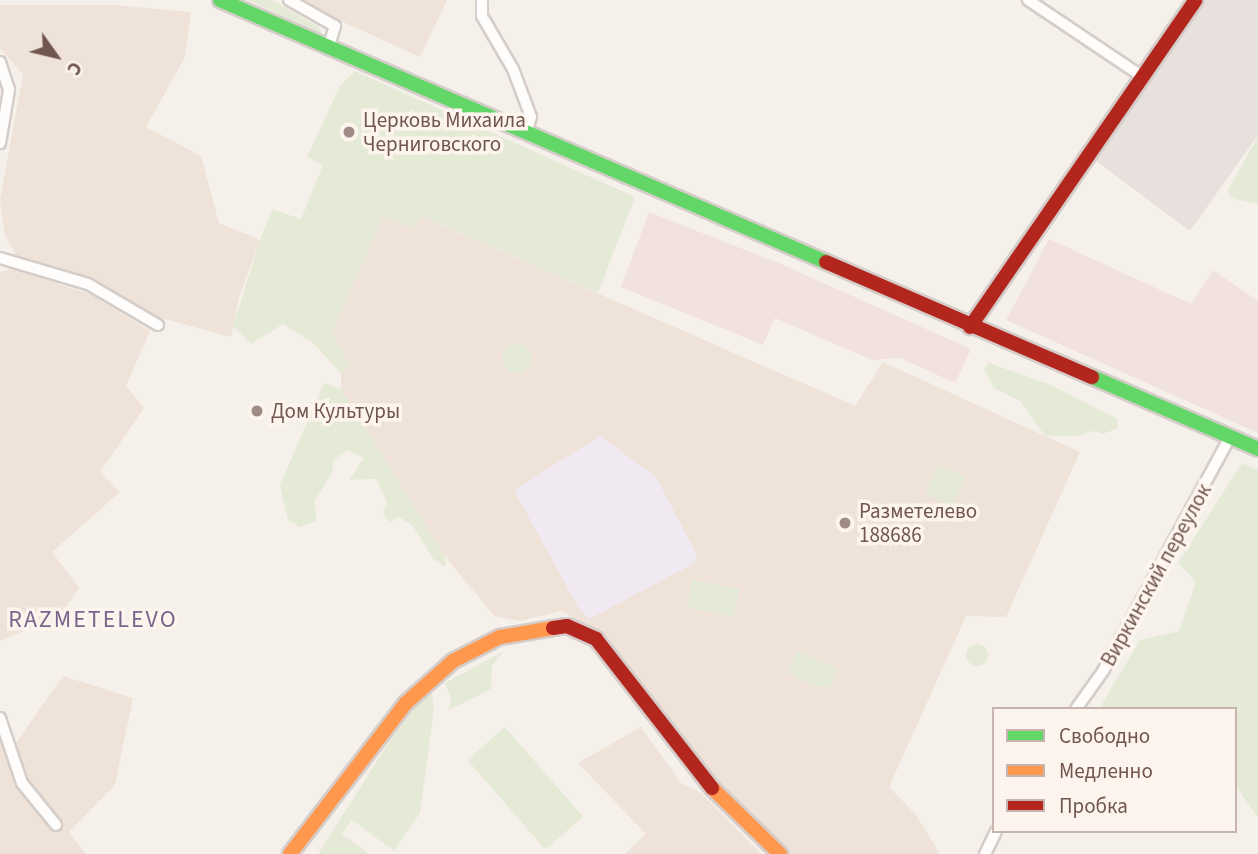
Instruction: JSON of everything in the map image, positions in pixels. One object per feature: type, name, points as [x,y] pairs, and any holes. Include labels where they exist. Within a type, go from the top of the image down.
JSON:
[{"type":"main road","points":[[220,0],[970,327],[1258,449]]},
{"type":"main road","points":[[970,327],[1196,0]]},
{"type":"main road","points":[[290,854],[406,703],[453,661],[500,637],[567,626],[596,639],[701,777],[780,854]]},
{"type":"street","points":[[289,0],[335,26],[329,46]]},
{"type":"street","points":[[482,0],[482,16],[504,50],[531,117],[526,132]]},
{"type":"street","points":[[1028,0],[1143,77]]},
{"type":"street","points":[[0,62],[9,90],[0,143]]},
{"type":"street","points":[[0,258],[88,284],[158,325]]},
{"type":"street","name":"Виркинский переулок","points":[[1077,707],[1116,646],[1230,438]]},
{"type":"street","points":[[0,718],[22,783],[55,825]]},
{"type":"street","points":[[0,757],[10,746]]},
{"type":"street","points":[[985,854],[995,833]]},
{"type":"shaded area","points":[[295,0],[447,0],[420,57]]},
{"type":"shaded area","points":[[1203,0],[1258,0],[1258,135],[1190,231],[1092,158]]},
{"type":"shaded area","points":[[0,5],[113,5],[191,12],[185,57],[146,127],[201,156],[219,223],[260,240],[239,297],[231,337],[146,314],[100,282],[16,255],[5,236],[0,200],[23,75],[0,48]]},
{"type":"shaded area","points":[[649,212],[781,264],[971,349],[955,383],[900,358],[872,360],[775,318],[763,345],[621,287]]},
{"type":"shaded area","points":[[382,216],[421,216],[855,406],[883,362],[1080,452],[1006,617],[966,616],[889,787],[916,815],[940,854],[789,854],[704,776],[594,632],[562,611],[520,621],[494,616],[444,555],[341,389],[341,373],[350,366],[332,334]]},
{"type":"shaded area","points":[[1049,239],[1191,304],[1213,270],[1258,301],[1258,433],[1006,320]]},
{"type":"shaded area","points":[[13,269],[90,294],[150,331],[126,386],[144,408],[100,472],[120,492],[52,552],[79,588],[60,616],[0,641],[0,272]]},
{"type":"shaded area","points":[[600,436],[656,477],[697,555],[693,564],[589,619],[579,609],[514,490]]},
{"type":"shaded area","points":[[63,676],[133,698],[115,785],[69,832],[86,854],[0,854],[0,729],[9,753]]},
{"type":"shaded area","points":[[641,727],[681,783],[701,793],[761,854],[625,854],[646,834],[578,763]]},
{"type":"green space","points":[[248,0],[272,0],[317,26],[323,35]]},
{"type":"green space","points":[[355,71],[635,197],[598,293],[422,216],[414,229],[383,216],[332,333],[350,367],[341,373],[312,342],[283,324],[251,344],[233,326],[260,240],[272,209],[301,219],[323,165],[307,157],[340,86]]},
{"type":"green space","points":[[1258,136],[1258,204],[1234,199],[1227,192]]},
{"type":"green space","points":[[517,343],[523,344],[531,352],[531,364],[523,372],[517,373],[511,372],[503,364],[502,358],[503,352],[511,344]]},
{"type":"green space","points":[[989,363],[1051,385],[1117,419],[1118,428],[1103,434],[1094,431],[1077,436],[1045,436],[1020,401],[994,388],[984,369]]},
{"type":"green space","points":[[324,383],[341,389],[444,555],[446,567],[434,560],[412,525],[399,517],[390,522],[383,514],[387,502],[376,479],[349,480],[364,458],[347,450],[334,460],[331,475],[314,502],[317,521],[299,527],[288,520],[280,485]]},
{"type":"green space","points":[[1242,463],[1258,470],[1258,818],[1237,788],[1237,707],[1100,707],[1140,640],[1179,631],[1196,582],[1178,563]]},
{"type":"green space","points":[[938,465],[966,477],[953,506],[925,494]]},
{"type":"green space","points":[[692,580],[739,589],[734,617],[687,607]]},
{"type":"green space","points":[[977,644],[985,647],[988,655],[985,663],[977,666],[969,663],[966,655],[969,647]]},
{"type":"green space","points":[[504,651],[492,666],[491,689],[449,710],[451,699],[445,683]]},
{"type":"green space","points":[[798,651],[838,669],[830,687],[814,686],[788,673]]},
{"type":"green space","points":[[431,688],[434,709],[420,813],[394,851],[352,820],[342,834],[369,854],[318,854],[391,739]]},
{"type":"green space","points":[[505,727],[583,817],[545,850],[467,760]]},
{"type":"traffic: fast","points":[[220,0],[826,262]]},
{"type":"traffic: fast","points":[[1092,377],[1258,449]]},
{"type":"traffic: slow","points":[[290,854],[406,703],[453,661],[500,637],[553,628]]},
{"type":"traffic: slow","points":[[712,788],[780,854]]},
{"type":"traffic: jam","points":[[970,327],[1196,0]]},
{"type":"traffic: jam","points":[[826,262],[1092,377]]},
{"type":"traffic: jam","points":[[553,628],[567,626],[596,639],[712,788]]},
{"type":"place","name":"Церковь Михаила Черниговского","points":[[349,132]]},
{"type":"place","name":"Дом Культуры","points":[[257,411]]},
{"type":"place","name":"Разметелево 188686","points":[[845,523]]},
{"type":"district","name":"RAZMETELEVO","points":[[93,620]]}]
